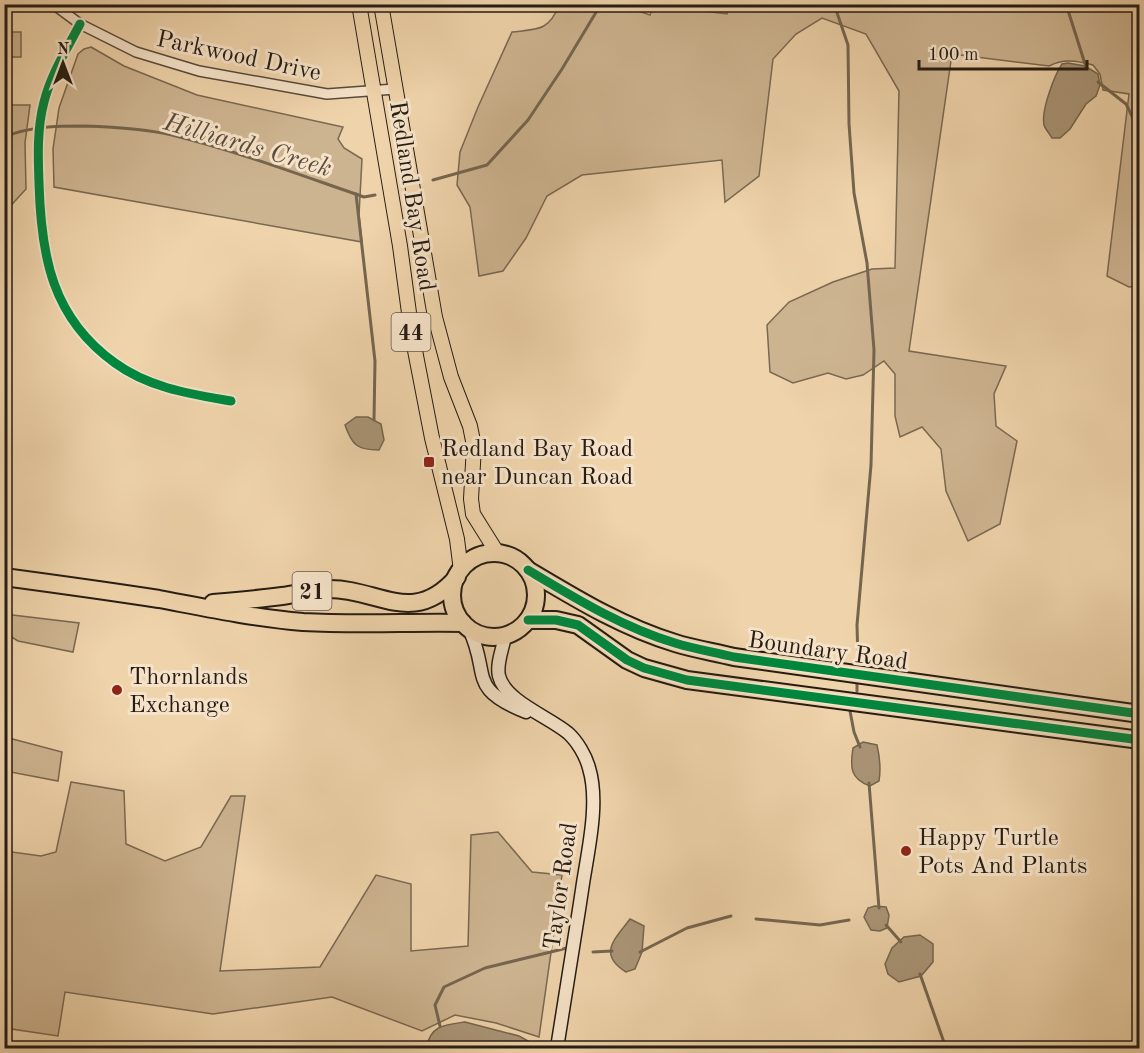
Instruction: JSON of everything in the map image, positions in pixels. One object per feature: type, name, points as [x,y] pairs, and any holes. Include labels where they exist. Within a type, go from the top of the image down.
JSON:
[{"type":"highway","points":[[498,554],[510,556],[520,562],[528,570],[536,590],[536,601],[528,620],[522,627],[505,636]]},
{"type":"highway","name":"21","points":[[158,599],[206,603],[340,589],[402,603],[431,598],[448,588],[477,557],[498,554]]},
{"type":"highway","name":"Boundary Road","points":[[528,570],[626,625],[674,643],[734,657],[1140,714]]},
{"type":"highway","points":[[459,574],[453,589],[453,601],[456,613],[466,626]]},
{"type":"highway","name":"21","points":[[4,577],[158,599],[240,615],[302,622],[360,624],[428,622],[466,626],[481,635],[505,636]]},
{"type":"highway","name":"Boundary Road","points":[[528,620],[556,620],[578,625],[627,660],[654,671],[687,680],[1140,740]]},
{"type":"main road","name":"Redland Bay Road","points":[[359,4],[400,246],[412,335],[432,438],[457,539],[459,574]]},
{"type":"main road","name":"Redland Bay Road","points":[[381,4],[435,317],[452,377],[470,426],[474,446],[471,499],[473,514],[498,554]]},
{"type":"street","name":"Parkwood Drive","points":[[52,4],[80,24],[136,52],[199,71],[327,94],[395,89]]},
{"type":"street","points":[[80,24],[50,82],[41,114],[38,139],[40,209],[46,261],[58,295],[80,332],[116,364],[145,380],[181,392],[231,401]]},
{"type":"street","name":"Taylor Road","points":[[466,626],[476,643],[481,676],[491,694],[502,702],[569,734]]},
{"type":"street","name":"Taylor Road","points":[[505,636],[499,674],[503,687],[513,697],[569,734],[582,752],[593,784],[593,808],[558,1048]]},
{"type":"shaded area","points":[[654,4],[692,5],[696,10],[727,14],[729,4],[1139,5],[1139,286],[1129,287],[1107,276],[1129,94],[1103,90],[1100,74],[1093,65],[1076,61],[1065,61],[1049,66],[952,54],[909,351],[1006,366],[994,394],[996,426],[1017,441],[1000,524],[968,541],[946,491],[941,449],[922,427],[900,437],[895,416],[895,374],[884,361],[863,375],[846,379],[828,373],[793,383],[770,372],[767,325],[789,302],[833,282],[872,269],[895,268],[899,91],[866,34],[822,18],[796,34],[773,59],[759,176],[725,202],[722,160],[582,175],[547,196],[526,238],[503,271],[479,276],[470,207],[457,185],[460,152],[512,32],[529,30],[547,24],[559,5],[630,5],[630,8],[650,15]]},
{"type":"shaded area","points":[[5,32],[21,32],[21,57],[5,57]]},
{"type":"shaded area","points":[[91,47],[124,66],[197,95],[343,127],[338,139],[344,148],[362,159],[359,215],[362,242],[54,187],[53,149],[59,108],[78,54]]},
{"type":"shaded area","points":[[1062,64],[1085,66],[1098,74],[1100,85],[1096,96],[1086,104],[1070,129],[1060,138],[1052,138],[1044,125],[1044,111],[1059,69]]},
{"type":"shaded area","points":[[5,105],[30,105],[25,143],[26,189],[5,212]]},
{"type":"shaded area","points":[[356,417],[368,417],[381,424],[384,440],[379,450],[365,449],[353,442],[345,425]]},
{"type":"shaded area","points":[[4,614],[79,623],[73,652],[18,641],[5,633]]},
{"type":"shaded area","points":[[5,737],[62,752],[58,781],[5,771]]},
{"type":"shaded area","points":[[863,742],[877,745],[879,754],[879,781],[870,786],[858,780],[852,767],[853,748]]},
{"type":"shaded area","points":[[71,782],[124,791],[126,844],[165,861],[201,847],[231,796],[245,796],[220,971],[320,967],[376,875],[411,884],[411,951],[468,946],[471,835],[498,832],[532,872],[562,875],[539,1037],[496,1023],[455,1015],[422,1031],[332,997],[213,1014],[65,992],[58,1036],[5,1028],[5,851],[41,856],[56,852]]},
{"type":"shaded area","points":[[886,907],[889,915],[887,928],[880,931],[871,930],[864,917],[868,908]]},
{"type":"shaded area","points":[[630,919],[644,926],[642,952],[635,969],[626,972],[612,959],[611,953],[614,940]]},
{"type":"shaded area","points":[[920,935],[933,944],[933,962],[921,976],[899,982],[888,974],[885,964],[892,948],[904,937]]},
{"type":"shaded area","points":[[465,1022],[519,1036],[530,1042],[531,1048],[426,1048],[435,1030],[445,1025]]},
{"type":"waterway","name":"Hilliards Creek","points":[[433,180],[487,165],[528,120],[601,4]]},
{"type":"waterway","points":[[834,4],[848,45],[849,124],[854,193],[867,263],[874,350],[871,465],[857,625],[858,661]]},
{"type":"waterway","points":[[1066,4],[1086,67]]},
{"type":"waterway","points":[[1098,82],[1126,104],[1140,132]]},
{"type":"waterway","name":"Hilliards Creek","points":[[4,137],[44,127],[64,126],[151,131],[220,148],[364,197],[375,195]]},
{"type":"waterway","points":[[356,194],[375,361],[374,420]]},
{"type":"waterway","points":[[857,681],[857,691]]},
{"type":"waterway","points":[[850,711],[860,747]]},
{"type":"waterway","points":[[869,783],[879,908]]},
{"type":"waterway","points":[[640,952],[687,928],[731,916]]},
{"type":"waterway","points":[[756,919],[820,925],[849,920]]},
{"type":"waterway","points":[[886,925],[901,942]]},
{"type":"waterway","points":[[440,1026],[435,1005],[444,987],[485,968],[567,948]]},
{"type":"waterway","points":[[593,952],[612,951]]},
{"type":"waterway","points":[[920,974],[946,1048]]},
{"type":"cycle path","points":[[80,24],[51,82],[44,102],[39,132],[40,210],[47,260],[54,284],[77,326],[94,345],[128,372],[156,384],[231,401]]},
{"type":"cycle path","points":[[528,570],[636,629],[697,649],[734,657],[1140,714]]},
{"type":"cycle path","points":[[528,620],[556,620],[578,625],[627,660],[644,668],[687,680],[1140,740]]},
{"type":"place","name":"Redland Bay Road near Duncan Road","points":[[429,462]]},
{"type":"place","name":"Thornlands Exchange","points":[[117,690]]},
{"type":"place","name":"Happy Turtle Pots And Plants","points":[[906,851]]}]
